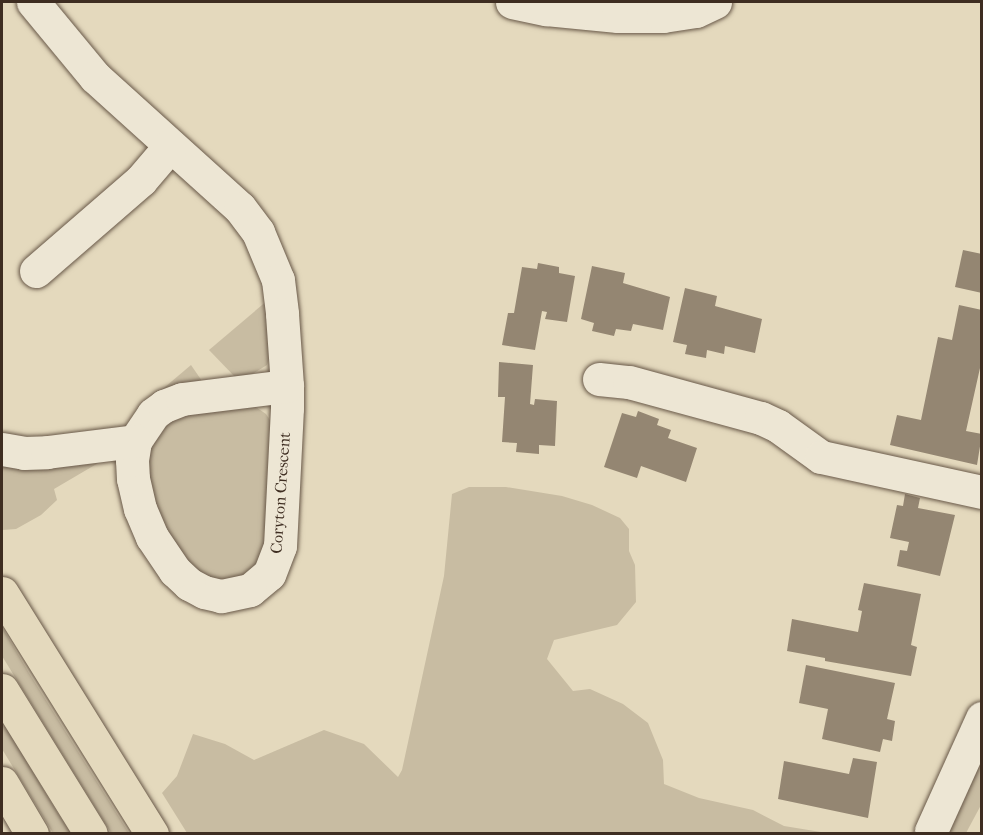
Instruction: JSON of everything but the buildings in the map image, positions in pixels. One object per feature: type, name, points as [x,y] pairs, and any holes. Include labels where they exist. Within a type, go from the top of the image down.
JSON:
[{"type":"highway","points":[[2,593],[152,834]]},
{"type":"highway","points":[[2,690],[91,834]]},
{"type":"highway","points":[[2,783],[32,834]]},
{"type":"street","name":"Coryton Crescent","points":[[33,2],[95,77],[240,208],[269,255],[278,280],[287,386],[280,546],[269,574],[250,590],[221,596],[189,584],[168,562],[152,537],[140,509],[132,460],[135,441]]},
{"type":"street","points":[[512,2],[546,9],[618,16],[663,16],[696,11],[715,2]]},
{"type":"street","points":[[36,271],[141,180],[170,146]]},
{"type":"street","points":[[599,379],[629,382],[760,418],[778,426],[821,457],[981,492]]},
{"type":"street","points":[[2,448],[24,453],[47,452],[135,441],[153,414],[182,399],[287,386]]},
{"type":"street","points":[[931,831],[981,718]]},
{"type":"shaded area","points":[[268,300],[271,353],[267,365],[249,376],[236,378],[209,350]]},
{"type":"shaded area","points":[[191,365],[202,381],[152,398]]},
{"type":"shaded area","points":[[253,405],[266,414],[273,425],[262,565],[229,584],[196,574],[162,530],[143,457],[168,417]]},
{"type":"shaded area","points":[[2,449],[100,462],[54,489],[57,500],[41,515],[16,529],[2,530]]},
{"type":"shaded area","points":[[469,487],[506,487],[562,496],[592,505],[620,518],[629,529],[629,551],[635,565],[636,602],[617,625],[554,640],[547,659],[573,691],[590,689],[623,704],[648,723],[663,760],[664,784],[699,798],[753,810],[784,826],[827,833],[187,833],[162,793],[177,776],[193,734],[225,744],[254,760],[324,730],[364,744],[398,777],[402,770],[444,576],[452,494]]},
{"type":"shaded area","points":[[2,627],[129,833],[111,833],[2,656]]},
{"type":"shaded area","points":[[2,721],[71,833],[53,833],[2,749]]},
{"type":"shaded area","points":[[981,748],[981,805],[966,833],[940,834]]}]
